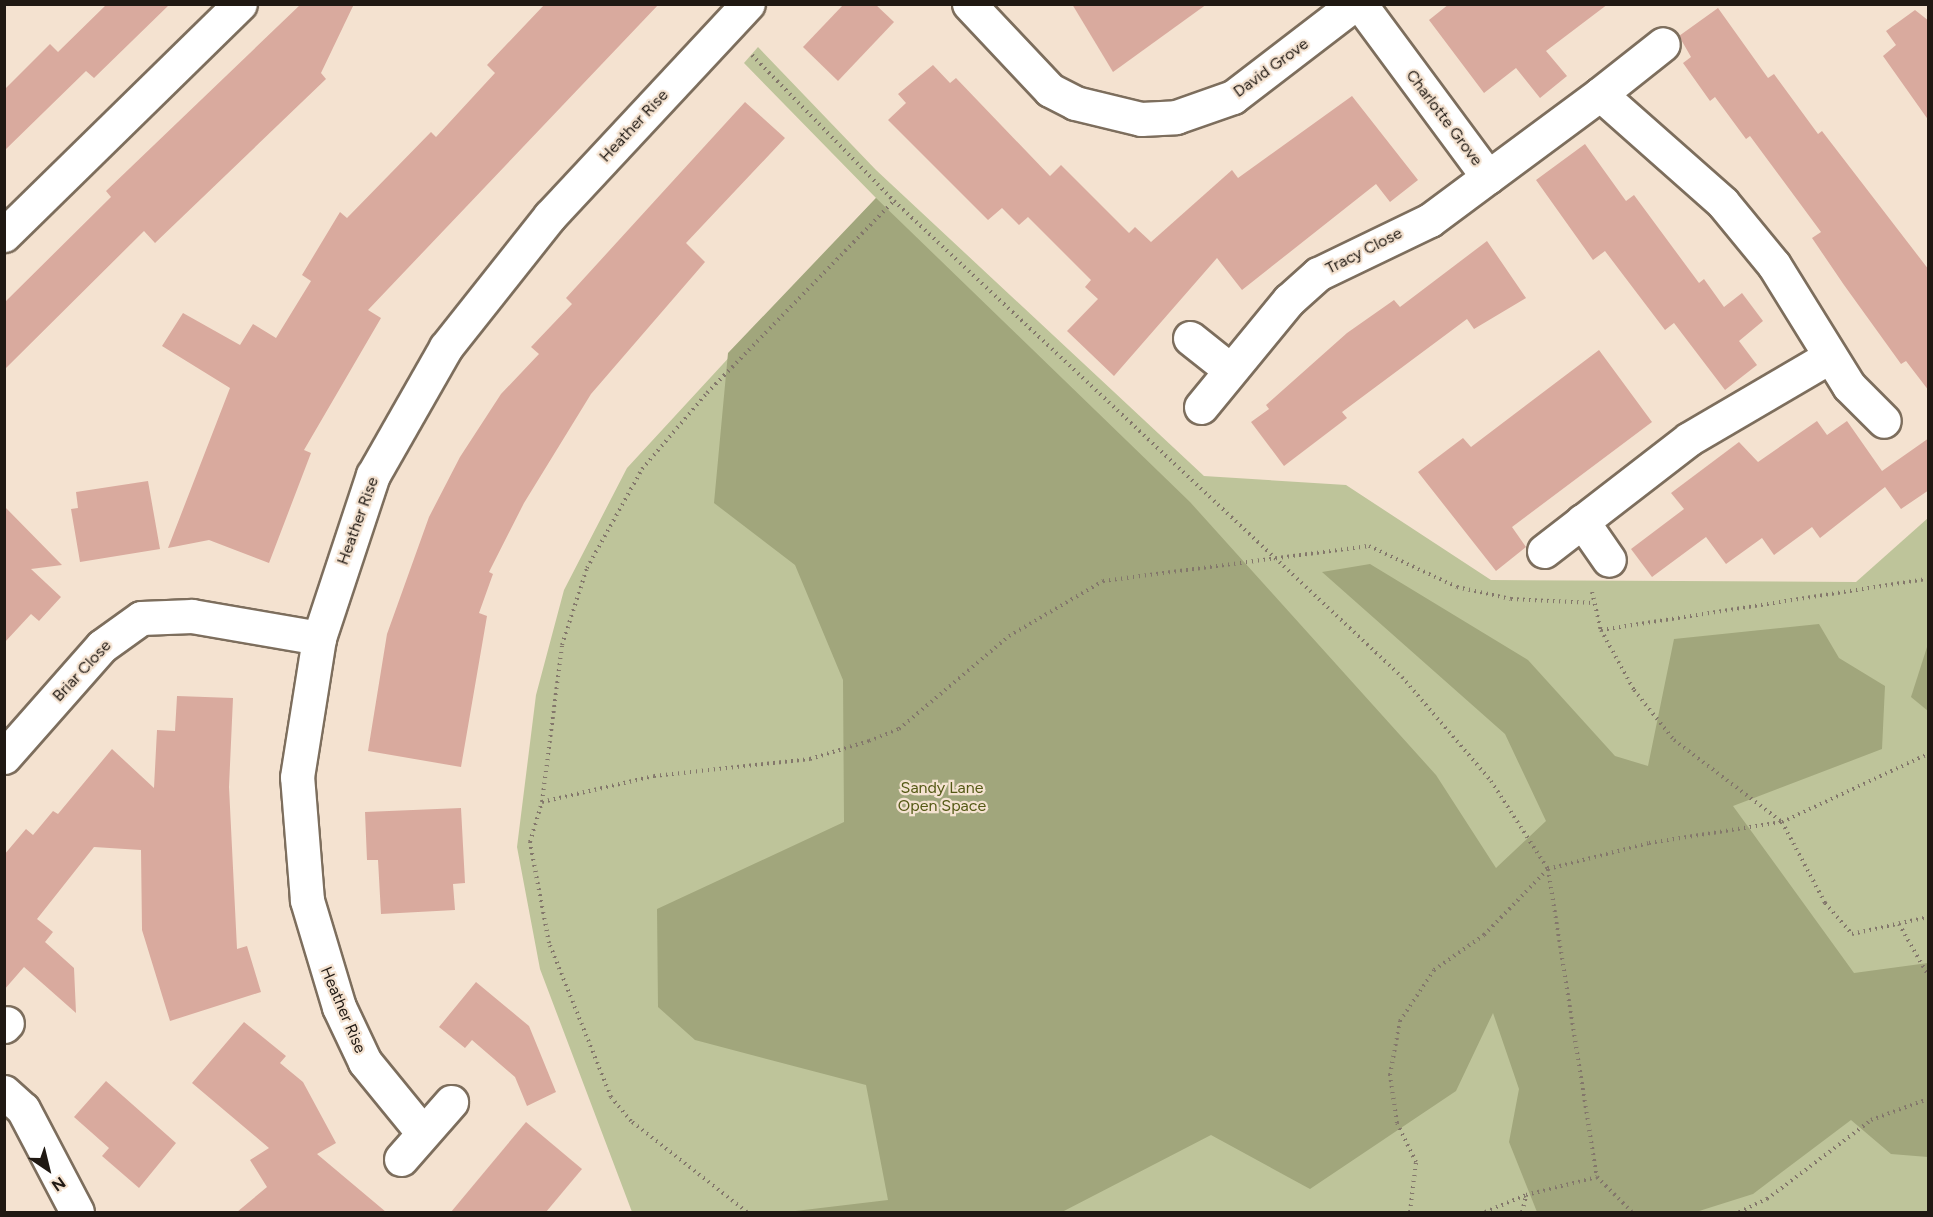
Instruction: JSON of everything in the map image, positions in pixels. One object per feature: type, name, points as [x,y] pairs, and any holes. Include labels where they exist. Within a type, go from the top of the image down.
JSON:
[{"type":"street","points":[[4,235],[240,4]]},
{"type":"street","name":"Heather Rise","points":[[423,1133],[365,1062],[339,1007],[307,900],[297,777],[319,638],[373,475],[446,347],[550,216],[748,4]]},
{"type":"street","name":"David Grove","points":[[969,4],[1050,90],[1075,103],[1141,119],[1176,117],[1233,97],[1354,4]]},
{"type":"street","name":"Charlotte Grove","points":[[1360,4],[1488,177],[1663,44]]},
{"type":"street","points":[[1600,94],[1723,203],[1774,265],[1829,357],[1884,421]]},
{"type":"street","name":"Tracy Close","points":[[1201,407],[1229,369],[1318,274],[1430,220],[1488,177]]},
{"type":"street","points":[[1190,338],[1229,369]]},
{"type":"street","points":[[1544,551],[1689,439],[1829,357]]},
{"type":"street","points":[[1582,521],[1609,560]]},
{"type":"street","name":"Briar Close","points":[[4,757],[102,646],[141,618],[192,616],[319,638]]},
{"type":"street","points":[[4,1092],[23,1109],[77,1212]]},
{"type":"street","points":[[401,1159],[450,1102]]},
{"type":"path","points":[[753,56],[894,201],[1275,556],[1450,727],[1548,869],[1597,1177],[1632,1212]]},
{"type":"path","points":[[747,1212],[631,1121],[611,1097],[549,943],[530,842],[542,801],[562,645],[587,568],[642,469],[707,393],[894,201]]},
{"type":"path","points":[[542,801],[654,776],[810,759],[869,741],[899,729],[1009,636],[1103,581],[1275,556],[1369,546],[1457,586],[1511,599],[1593,603]]},
{"type":"path","points":[[1609,560],[1590,579],[1593,603],[1601,630],[1634,690],[1674,740],[1782,822],[1825,903],[1852,934],[1929,917]]},
{"type":"path","points":[[1601,630],[1929,579]]},
{"type":"path","points":[[1410,1212],[1416,1162],[1397,1123],[1390,1075],[1400,1021],[1434,970],[1484,935],[1548,869],[1649,843],[1782,822],[1929,754]]},
{"type":"path","points":[[1899,924],[1929,975]]},
{"type":"path","points":[[1739,1212],[1767,1199],[1871,1120],[1929,1099]]},
{"type":"path","points":[[1485,1212],[1526,1195],[1597,1177]]},
{"type":"path","points":[[1522,1212],[1526,1195]]},
{"type":"green space","name":"Sandy Lane Open Space","points":[[758,47],[876,170],[1204,476],[1346,485],[1491,580],[1856,582],[1928,518],[1928,1212],[632,1212],[540,969],[517,847],[536,695],[564,590],[627,468],[876,198],[744,63]]},
{"type":"green space","name":"Sandy Lane Open Space","points":[[876,198],[1190,502],[1436,775],[1496,868],[1546,821],[1505,734],[1322,572],[1370,564],[1528,660],[1615,756],[1648,766],[1674,639],[1819,624],[1839,658],[1885,686],[1882,749],[1733,806],[1854,973],[1928,963],[1928,1157],[1891,1154],[1851,1120],[1753,1194],[1696,1212],[1537,1212],[1509,1142],[1519,1089],[1493,1013],[1456,1091],[1310,1189],[1211,1135],[1062,1212],[787,1212],[888,1200],[866,1085],[695,1040],[658,1007],[657,909],[844,822],[843,680],[795,565],[714,503],[728,353]]},
{"type":"green space","points":[[1928,644],[1928,711],[1911,697]]},
{"type":"building","points":[[107,4],[170,4],[94,78],[86,71],[4,151],[4,90],[50,44],[58,52]]},
{"type":"building","points":[[301,4],[354,4],[321,73],[326,79],[155,243],[144,231],[4,370],[4,303],[111,197],[106,191]]},
{"type":"building","points":[[545,4],[659,4],[368,310],[381,318],[304,450],[311,453],[269,563],[209,540],[168,548],[230,388],[162,346],[183,313],[240,345],[253,324],[276,338],[311,281],[302,275],[340,212],[347,218],[431,132],[436,137],[495,73],[487,65]]},
{"type":"building","points":[[844,4],[875,4],[894,22],[838,81],[803,47]]},
{"type":"building","points":[[1072,4],[1207,4],[1113,72]]},
{"type":"building","points":[[1449,4],[1608,4],[1546,51],[1567,76],[1540,98],[1516,68],[1484,93],[1429,20]]},
{"type":"building","points":[[1718,8],[1768,78],[1774,74],[1818,134],[1822,131],[1929,270],[1929,391],[1906,361],[1901,364],[1844,285],[1812,238],[1821,232],[1750,136],[1746,139],[1715,97],[1710,101],[1683,63],[1691,57],[1679,36]]},
{"type":"building","points":[[1915,10],[1929,21],[1929,121],[1883,56],[1896,45],[1886,31]]},
{"type":"building","points":[[933,65],[950,83],[956,78],[1050,176],[1061,165],[1129,233],[1135,227],[1151,242],[1232,170],[1238,178],[1352,96],[1418,180],[1390,202],[1376,184],[1242,290],[1217,258],[1114,376],[1067,331],[1098,299],[1085,287],[1091,280],[1028,217],[1019,225],[1002,208],[988,220],[888,120],[906,103],[898,94]]},
{"type":"building","points":[[745,102],[785,138],[686,243],[705,262],[591,394],[524,503],[489,572],[493,574],[479,613],[487,616],[461,767],[368,751],[387,634],[429,517],[460,457],[501,394],[539,354],[531,347],[572,304],[566,298]]},
{"type":"building","points":[[1585,144],[1626,201],[1634,195],[1699,283],[1704,279],[1724,307],[1742,293],[1763,321],[1739,341],[1757,365],[1725,390],[1674,323],[1665,330],[1605,251],[1593,260],[1536,180]]},
{"type":"building","points":[[1487,241],[1526,298],[1474,329],[1467,319],[1342,412],[1347,418],[1284,466],[1251,422],[1269,409],[1266,405],[1347,333],[1394,300],[1400,307]]},
{"type":"building","points":[[1599,350],[1652,422],[1512,527],[1526,547],[1496,571],[1418,472],[1463,438],[1471,447]]},
{"type":"building","points":[[1817,421],[1827,435],[1847,421],[1882,471],[1929,438],[1929,490],[1901,509],[1885,487],[1820,538],[1812,527],[1774,555],[1762,538],[1726,564],[1706,537],[1652,577],[1631,549],[1684,509],[1671,493],[1739,442],[1758,462]]},
{"type":"building","points":[[148,481],[160,549],[80,562],[71,509],[78,508],[76,492]]},
{"type":"building","points":[[5,507],[62,565],[31,569],[61,597],[39,621],[31,614],[5,642]]},
{"type":"building","points":[[177,696],[233,698],[229,787],[237,949],[247,946],[261,992],[170,1021],[142,930],[141,850],[94,847],[37,919],[53,932],[45,942],[74,968],[76,1013],[24,967],[4,990],[4,855],[26,829],[33,835],[53,811],[58,814],[112,749],[154,788],[157,730],[175,731]]},
{"type":"building","points":[[461,808],[465,883],[453,884],[455,910],[381,914],[378,860],[367,860],[365,812]]},
{"type":"building","points":[[476,982],[529,1026],[556,1092],[527,1106],[515,1077],[472,1040],[465,1048],[439,1027]]},
{"type":"building","points":[[244,1022],[286,1056],[280,1063],[303,1082],[336,1143],[317,1154],[386,1212],[237,1212],[267,1187],[250,1160],[269,1148],[192,1083]]},
{"type":"building","points":[[106,1081],[176,1143],[139,1188],[102,1156],[109,1148],[74,1117]]},
{"type":"building","points":[[526,1122],[582,1169],[546,1212],[451,1212]]}]
